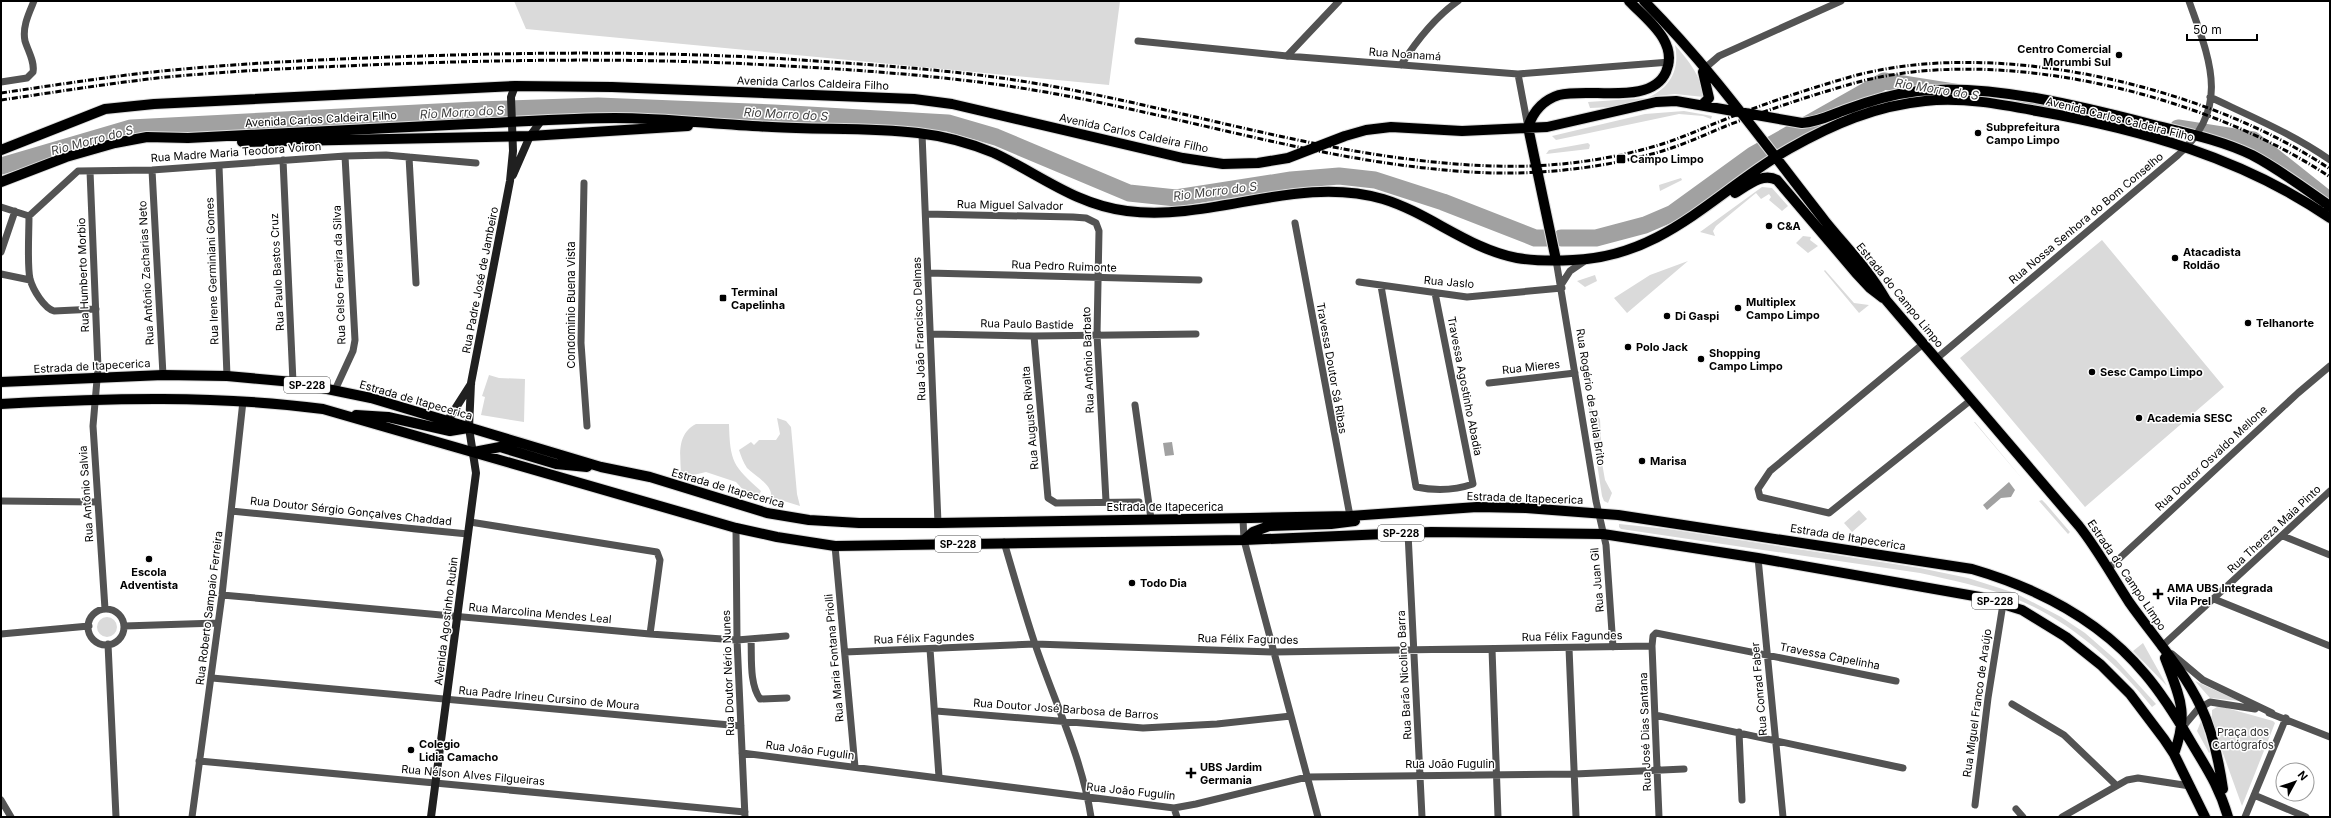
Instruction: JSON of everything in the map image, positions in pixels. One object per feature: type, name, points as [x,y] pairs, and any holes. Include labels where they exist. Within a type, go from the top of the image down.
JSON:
[{"type":"main road","points":[[1528,126],[1531,116],[1540,105],[1559,95],[1646,91],[1651,89],[1664,77],[1670,62],[1667,44],[1630,1]]},
{"type":"main road","name":"Estrada do Campo Limpo","points":[[1644,1],[1725,90],[1738,112],[1876,282],[1886,300],[2079,526],[2109,568],[2161,647],[2184,678],[2201,706],[2213,740],[2225,802]]},
{"type":"main road","points":[[1702,105],[1709,98],[1703,72],[1705,68]]},
{"type":"main road","name":"Avenida Carlos Caldeira Filho","points":[[1,150],[105,109],[154,104],[515,86],[612,88],[914,100],[952,104],[1183,158],[1223,164],[1258,163],[1288,158],[1345,136],[1366,130],[1391,127],[1462,131],[1528,126],[1547,127],[1656,102],[1676,101],[1789,122],[1814,122],[1873,100],[1897,94],[1949,89],[1982,91],[2059,104],[2118,116],[2196,136],[2252,155],[2330,206]]},
{"type":"main road","name":"Rua Padre José de Jambeiro","points":[[469,428],[471,383],[510,181],[513,136],[512,102],[515,86]]},
{"type":"main road","name":"Avenida Carlos Caldeira Filho","points":[[1,182],[66,157],[114,143],[146,137],[188,138],[512,119],[541,121],[624,118],[708,125],[922,134],[961,141],[995,154],[1046,183],[1082,200],[1102,207],[1127,212],[1162,214],[1192,212],[1289,195],[1348,193],[1383,199],[1417,213],[1484,247],[1512,257],[1556,260],[1586,260],[1610,255],[1652,241],[1698,214],[1776,157],[1827,128],[1864,112],[1921,101],[1949,99],[1979,101],[2070,116],[2187,147],[2229,162],[2294,193],[2330,218]]},
{"type":"main road","name":"Rua Padre José de Jambeiro","points":[[510,181],[530,136],[541,121]]},
{"type":"main road","points":[[188,138],[234,142],[530,136],[708,125]]},
{"type":"main road","name":"Rua Rogério de Paula Brito","points":[[1528,126],[1556,260]]},
{"type":"main road","points":[[1698,214],[1760,179],[1772,178],[1781,184],[1870,288],[1886,300]]},
{"type":"main road","name":"Estrada de Itapecerica","points":[[1,382],[163,375],[227,376],[293,382],[335,390],[448,420],[469,428],[601,467],[650,477],[781,516],[809,520],[860,523],[938,523],[1350,516],[1477,507],[1598,512],[1867,551],[1972,569],[2000,577],[2053,601],[2082,618],[2113,642],[2145,674],[2169,706],[2215,780],[2225,802],[2228,817]]},
{"type":"main road","name":"Rua Padre José de Jambeiro","points":[[448,420],[471,383]]},
{"type":"main road","name":"SP-228","points":[[1,404],[153,398],[243,401],[324,409],[736,528],[778,537],[836,546],[1004,542],[1244,540],[1408,533],[1603,534],[1758,558],[1980,597],[2022,610],[2066,637],[2101,665],[2130,694],[2174,754],[2205,817]]},
{"type":"main road","points":[[346,415],[388,417],[450,431],[469,428]]},
{"type":"main road","name":"Avenida Agostinho Rubin","points":[[431,817],[476,473],[474,452],[469,428]]},
{"type":"main road","points":[[474,452],[500,447],[556,464],[572,467],[601,467]]},
{"type":"main road","points":[[1244,540],[1253,532],[1269,526],[1331,524],[1382,518],[1386,514]]},
{"type":"main road","name":"Estrada do Campo Limpo","points":[[2161,647],[2178,693],[2182,728],[2174,754]]},
{"type":"street","points":[[1,82],[23,79],[33,72],[33,64],[24,32],[27,18],[34,1]]},
{"type":"street","points":[[1287,56],[1339,1]]},
{"type":"street","points":[[1401,65],[1417,40],[1431,24],[1458,1]]},
{"type":"street","points":[[1705,68],[1719,56],[1841,1]]},
{"type":"street","name":"Rua Nossa Senhora do Bom Conselho","points":[[1936,359],[2187,147],[2196,136],[2205,118],[2212,81],[2210,63],[2189,1]]},
{"type":"street","name":"Rua Noanamá","points":[[1138,41],[1287,56],[1518,74],[1670,62]]},
{"type":"street","name":"Rua Rogério de Paula Brito","points":[[1518,74],[1528,126]]},
{"type":"street","points":[[2210,97],[2268,124],[2314,149],[2330,160]]},
{"type":"street","name":"Rua João Francisco Delmas","points":[[922,134],[938,523]]},
{"type":"street","name":"Rua Madre Maria Teodora Voiron","points":[[29,216],[76,172],[152,170],[345,156],[409,157],[476,163]]},
{"type":"street","name":"Rua Celso Ferreira da Silva","points":[[335,390],[353,351],[355,340],[345,156]]},
{"type":"street","points":[[409,157],[416,283]]},
{"type":"street","name":"Rua Paulo Bastos Cruz","points":[[282,160],[293,382]]},
{"type":"street","name":"Rua Irene Germiniani Gomes","points":[[219,166],[227,376]]},
{"type":"street","name":"Rua Antônio Zacharias Neto","points":[[152,170],[163,375]]},
{"type":"street","name":"Rua Humberto Morbio","points":[[90,171],[98,379]]},
{"type":"street","name":"Condominio Buena Vista","points":[[584,182],[581,343],[587,426]]},
{"type":"street","points":[[1,207],[29,216],[30,280],[49,309],[96,309]]},
{"type":"street","points":[[1,252],[15,211]]},
{"type":"street","name":"Rua Miguel Salvador","points":[[926,214],[1073,217],[1092,220]]},
{"type":"street","name":"Rua Antônio Barbato","points":[[1092,220],[1099,231],[1097,335],[1106,502]]},
{"type":"street","name":"Travessa Doutor Sá Ribas","points":[[1295,223],[1350,516]]},
{"type":"street","name":"Rua Rogério de Paula Brito","points":[[1556,260],[1562,287],[1598,512]]},
{"type":"street","points":[[1562,287],[1570,271],[1586,260]]},
{"type":"street","name":"Rua Pedro Ruimonte","points":[[928,273],[1199,280]]},
{"type":"street","points":[[1,274],[30,280]]},
{"type":"street","name":"Rua Jaslo","points":[[1359,282],[1467,297],[1562,287]]},
{"type":"street","name":"Travessa Agostinho Abadia","points":[[1382,286],[1416,487],[1432,490],[1457,490],[1473,484],[1435,293]]},
{"type":"street","name":"Rua Paulo Bastide","points":[[931,334],[1034,336],[1196,334]]},
{"type":"street","name":"Rua Augusto Rivalta","points":[[1034,336],[1048,498],[1056,502],[1106,502]]},
{"type":"street","points":[[1923,344],[1770,470],[1758,489],[1760,497],[1829,513],[1971,400]]},
{"type":"street","name":"Rua Doutor Osvaldo Mellone","points":[[2109,568],[2298,393],[2330,366]]},
{"type":"street","name":"Rua Mieres","points":[[1489,383],[1575,373]]},
{"type":"street","name":"Rua Antônio Salvia","points":[[98,379],[93,426],[105,609]]},
{"type":"street","name":"Rua Roberto Sampaio Ferreira","points":[[192,817],[212,678],[243,401]]},
{"type":"street","points":[[1135,405],[1151,519]]},
{"type":"street","name":"Rua Thereza Maia Pinto","points":[[2161,647],[2330,491]]},
{"type":"street","points":[[1,501],[98,502]]},
{"type":"street","points":[[1106,502],[1139,502]]},
{"type":"street","name":"Rua Doutor Sérgio Gonçalves Chaddad","points":[[231,511],[468,534]]},
{"type":"street","name":"Rua Juan Gil","points":[[1598,512],[1606,545],[1613,647]]},
{"type":"street","points":[[1243,518],[1244,540],[1318,817]]},
{"type":"street","points":[[470,522],[657,552],[660,560],[650,634]]},
{"type":"street","name":"Rua Doutor Nério Nunes","points":[[736,528],[737,640],[745,814]]},
{"type":"street","name":"Rua Barão Nicolino Barra","points":[[1408,533],[1415,650],[1422,817]]},
{"type":"street","points":[[2282,536],[2330,555]]},
{"type":"street","points":[[1004,542],[1035,644],[1063,720],[1088,798],[1091,817]]},
{"type":"street","name":"Rua Maria Fontana Priolli","points":[[836,546],[855,767]]},
{"type":"street","name":"Rua Conrad Faber","points":[[1758,558],[1766,655],[1783,817]]},
{"type":"street","name":"Rua Marcolina Mendes Leal","points":[[222,594],[650,634],[737,640],[786,636]]},
{"type":"street","points":[[2214,599],[2330,646]]},
{"type":"street","name":"Rua Miguel Franco de Araújo","points":[[1975,805],[1988,698],[2003,604]]},
{"type":"street","points":[[105,609],[113,610],[120,615],[124,626],[120,639],[108,644],[96,641],[90,634],[88,626],[93,614],[105,609]]},
{"type":"street","points":[[124,626],[218,623]]},
{"type":"street","points":[[1,634],[88,626]]},
{"type":"street","name":"Travessa Capelinha","points":[[1652,646],[1653,636],[1658,633],[1896,681]]},
{"type":"street","points":[[751,639],[754,680],[757,695],[760,699],[787,698]]},
{"type":"street","points":[[108,644],[116,817]]},
{"type":"street","name":"Rua Félix Fagundes","points":[[845,652],[1035,644],[1274,652],[1652,646]]},
{"type":"street","name":"Rua José Dias Santana","points":[[1652,646],[1659,817]]},
{"type":"street","points":[[2161,647],[2209,683],[2272,713],[2330,737]]},
{"type":"street","points":[[1570,648],[1576,817]]},
{"type":"street","points":[[930,649],[936,711],[939,777]]},
{"type":"street","points":[[1492,649],[1498,817]]},
{"type":"street","name":"Rua Padre Irineu Cursino de Moura","points":[[212,678],[741,726]]},
{"type":"street","points":[[2182,728],[2201,706],[2210,702],[2217,702],[2272,713]]},
{"type":"street","points":[[2012,704],[2064,735],[2116,785]]},
{"type":"street","name":"Rua Doutor José Barbosa de Barros","points":[[936,711],[1063,720],[1143,728],[1168,728],[1291,716]]},
{"type":"street","points":[[1655,715],[1903,768]]},
{"type":"street","points":[[2245,817],[2286,718]]},
{"type":"street","points":[[1739,732],[1742,800]]},
{"type":"street","name":"Rua João Fugulin","points":[[742,753],[1174,808],[1307,777],[1575,774],[1684,769]]},
{"type":"street","name":"Rua Nélson Alves Filgueiras","points":[[199,761],[745,814]]},
{"type":"street","points":[[2062,817],[2127,780],[2138,778],[2190,786]]},
{"type":"street","points":[[2254,795],[2306,817]]},
{"type":"street","points":[[1,800],[10,817]]},
{"type":"street","points":[[1174,808],[1177,817]]},
{"type":"street","points":[[2016,808],[2023,817]]},
{"type":"green space","points":[[514,1],[1120,1],[1109,85],[526,29]]},
{"type":"green space","points":[[1675,45],[1694,69],[1700,82],[1704,97],[1675,94],[1649,97],[1663,88],[1672,76],[1676,61]]},
{"type":"green space","points":[[1646,98],[1612,107],[1590,108],[1588,102]]},
{"type":"green space","points":[[1684,111],[1712,116],[1711,119],[1703,116],[1679,114],[1556,140],[1552,136],[1645,114]]},
{"type":"green space","points":[[1588,143],[1590,145],[1589,149],[1546,154],[1549,150]]},
{"type":"green space","points":[[1681,178],[1682,180],[1660,191],[1659,185]]},
{"type":"green space","points":[[1762,187],[1772,188],[1788,206],[1782,211],[1769,200],[1771,197],[1769,194],[1761,199],[1756,193],[1716,226],[1713,231],[1715,236],[1700,232]]},
{"type":"green space","points":[[1803,236],[1811,237],[1810,240],[1818,246],[1808,253],[1796,243]]},
{"type":"green space","name":"Sesc Campo Limpo","points":[[2102,240],[2224,387],[2085,507],[1960,358]]},
{"type":"green space","points":[[1688,261],[1627,313],[1614,298],[1650,275]]},
{"type":"green space","points":[[1825,270],[1854,303],[1869,305],[1859,313],[1824,271]]},
{"type":"green space","points":[[1595,275],[1597,281],[1585,287],[1577,281]]},
{"type":"green space","points":[[489,375],[499,378],[525,379],[524,422],[481,415],[485,397],[482,396]]},
{"type":"green space","points":[[1588,404],[1600,419],[1602,463],[1605,480],[1612,493],[1608,503],[1604,501],[1602,496]]},
{"type":"green space","points":[[777,418],[786,421],[791,427],[797,494],[800,506],[771,497],[769,489],[763,481],[747,468],[739,450],[751,442],[754,445],[759,440],[776,440],[780,434]]},
{"type":"green space","points":[[1974,422],[1975,422],[2024,481]]},
{"type":"green space","points":[[696,424],[729,424],[730,447],[732,455],[739,469],[761,491],[758,497],[746,493],[736,482],[706,472],[689,476],[681,473],[681,445],[686,433]]},
{"type":"green space","points":[[2042,500],[2070,532],[2068,534],[2039,501]]},
{"type":"green space","points":[[1859,510],[1867,519],[1852,532],[1844,523]]},
{"type":"green space","points":[[1619,524],[1668,529],[1920,568],[1968,578],[2015,593],[2061,617],[2085,633],[2116,660],[2156,704],[2152,707],[2122,673],[2089,643],[2070,629],[2032,606],[2000,593],[1920,573],[1621,529]]},
{"type":"green space","points":[[103,617],[111,617],[117,623],[117,631],[111,637],[103,637],[97,631],[97,623]]},
{"type":"green space","points":[[2143,643],[2167,686],[2133,651]]},
{"type":"green space","points":[[2195,681],[2239,701],[2210,698]]},
{"type":"green space","name":"Praça dos Cartógrafos","points":[[2217,707],[2223,707],[2273,721],[2275,723],[2242,806],[2212,723],[2212,710]]},
{"type":"green space","points":[[2201,721],[2210,752],[2209,753],[2197,731]]},
{"type":"shaded area","points":[[1172,442],[1174,455],[1165,456],[1163,443]]},
{"type":"shaded area","points":[[2009,482],[2015,490],[2011,497],[2001,498],[1987,510],[1983,505]]},
{"type":"waterway","name":"Rio Morro do S","points":[[1561,238],[1596,238],[1645,225],[1673,213],[1753,155],[1884,81],[2101,115]]},
{"type":"waterway","name":"Rio Morro do S","points":[[1,166],[131,128],[476,110],[598,106],[774,113],[948,123],[996,137],[1129,193],[1176,198],[1291,180],[1339,176],[1375,180],[1443,202],[1535,238],[1550,238]]},
{"type":"waterway","name":"Rio Morro do S","points":[[2178,128],[2253,140],[2330,201]]},
{"type":"railway","points":[[1,93],[143,73],[205,67],[299,61],[442,55],[540,53],[738,56],[894,67],[1001,78],[1063,88],[1246,129],[1369,153],[1431,162],[1494,166],[1536,166],[1598,159],[1639,151],[1668,142],[1741,113],[1803,91],[1850,77],[1907,66],[1968,62],[2033,66],[2098,76],[2162,93],[2223,114],[2280,140],[2330,169]]},
{"type":"railway","points":[[1,100],[167,77],[223,72],[442,62],[541,60],[738,63],[894,73],[1001,85],[1063,95],[1308,149],[1370,160],[1432,169],[1515,173],[1557,171],[1619,162],[1659,152],[1772,109],[1851,84],[1908,73],[1970,69],[2034,73],[2098,84],[2162,100],[2223,122],[2280,147],[2330,177]]},
{"type":"place","name":"Centro Comercial Morumbi Sul","points":[[2119,55]]},
{"type":"place","name":"Subprefeitura Campo Limpo","points":[[1978,133]]},
{"type":"place","name":"Campo Limpo","points":[[1621,159]]},
{"type":"place","name":"C&A","points":[[1769,226]]},
{"type":"place","name":"Atacadista Roldão","points":[[2175,258]]},
{"type":"place","name":"Terminal Capelinha","points":[[723,298]]},
{"type":"place","name":"Multiplex Campo Limpo","points":[[1738,308]]},
{"type":"place","name":"Di Gaspi","points":[[1667,316]]},
{"type":"place","name":"Telhanorte","points":[[2248,323]]},
{"type":"place","name":"Polo Jack","points":[[1628,347]]},
{"type":"place","name":"Shopping Campo Limpo","points":[[1701,359]]},
{"type":"place","name":"Sesc Campo Limpo","points":[[2092,372]]},
{"type":"place","name":"Academia SESC","points":[[2139,418]]},
{"type":"place","name":"Marisa","points":[[1642,461]]},
{"type":"place","name":"Escola Adventista","points":[[149,559]]},
{"type":"place","name":"Todo Dia","points":[[1132,583]]},
{"type":"place","name":"AMA UBS Integrada Vila Prel","points":[[2158,594]]},
{"type":"place","name":"Colegio Lidia Camacho","points":[[411,750]]},
{"type":"place","name":"UBS Jardim Germania","points":[[1191,773]]}]
